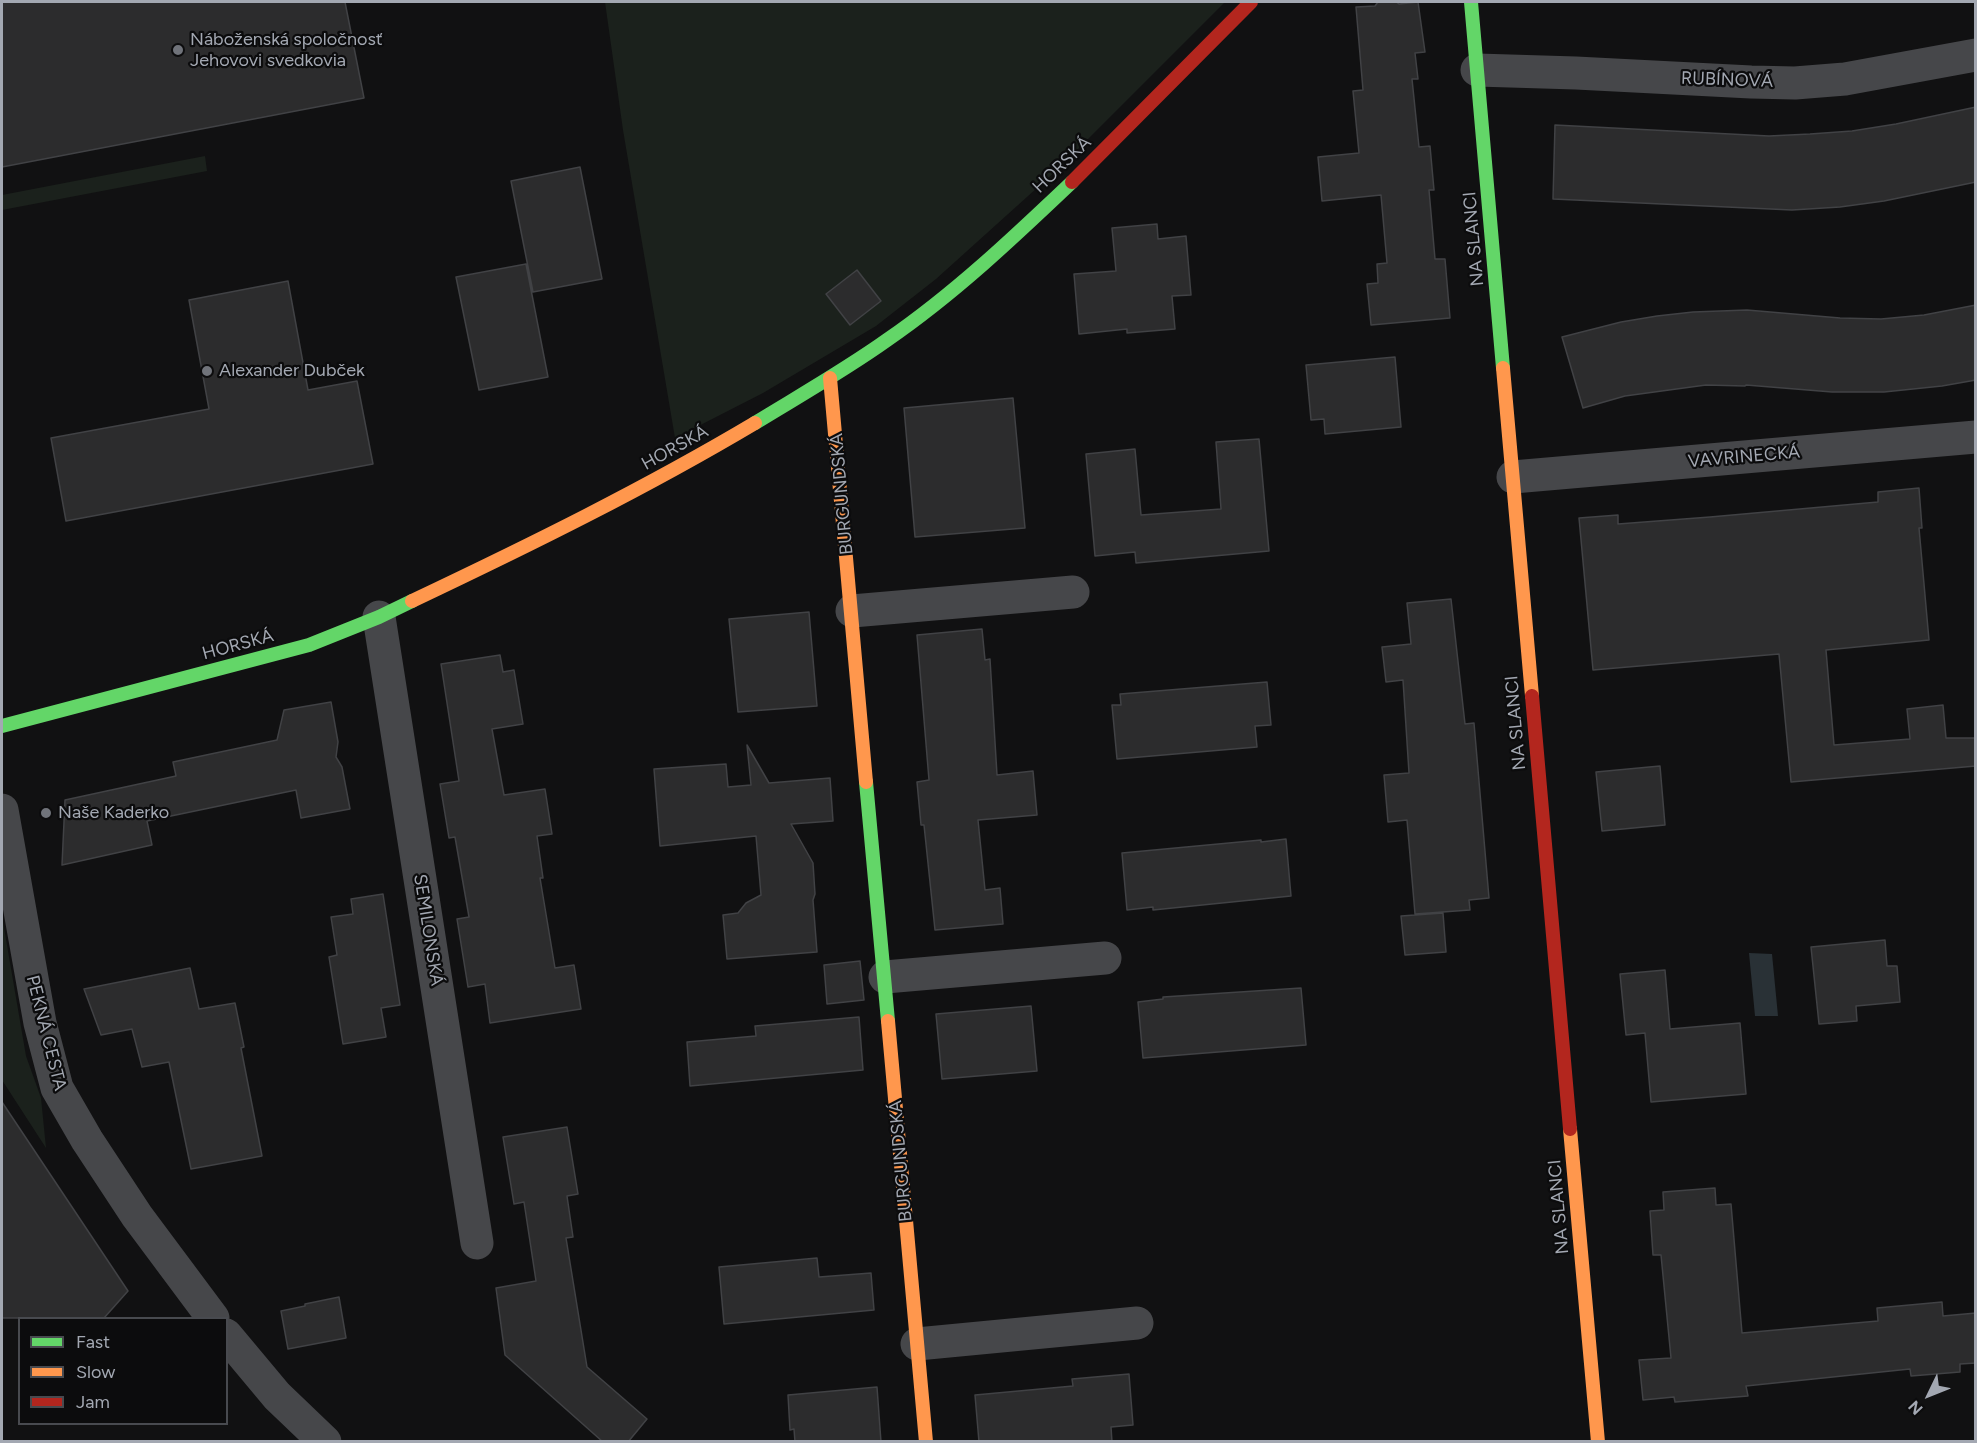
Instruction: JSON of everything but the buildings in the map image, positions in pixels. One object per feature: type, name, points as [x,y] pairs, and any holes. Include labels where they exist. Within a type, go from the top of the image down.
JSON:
[{"type":"street","name":"HORSKÁ","points":[[2,726],[309,645],[379,617],[541,540],[688,462],[830,378],[946,296],[1002,248],[1072,182],[1251,2]]},
{"type":"street","name":"NA SLANCI","points":[[1471,2],[1598,1442]]},
{"type":"street","name":"RUBÍNOVÁ","points":[[1477,70],[1795,83],[1845,79],[1976,55]]},
{"type":"street","name":"BURGUNDSKÁ","points":[[830,378],[926,1442]]},
{"type":"street","name":"VAVRINECKÁ","points":[[1513,477],[1975,437]]},
{"type":"street","points":[[1975,437],[1976,442]]},
{"type":"street","points":[[852,611],[1073,592]]},
{"type":"street","name":"SEMILONSKÁ","points":[[379,617],[477,1243]]},
{"type":"street","name":"PEKNÁ CESTA","points":[[2,810],[40,1023],[57,1088],[87,1140],[137,1216],[212,1317]]},
{"type":"street","points":[[885,977],[1105,958]]},
{"type":"street","points":[[917,1344],[1137,1323]]},
{"type":"street","points":[[228,1337],[277,1396],[325,1442]]},
{"type":"shaded area","points":[[605,2],[1225,2],[1058,169],[936,279],[876,326],[763,393],[675,438],[623,130]]},
{"type":"shaded area","points":[[205,156],[207,171],[2,210],[2,195]]},
{"type":"shaded area","points":[[2,916],[26,1056],[41,1098],[46,1148],[2,1080]]},
{"type":"shaded area","points":[[1749,953],[1772,954],[1778,1016],[1755,1016]]},
{"type":"traffic: fast","points":[[1471,2],[1503,368]]},
{"type":"traffic: fast","points":[[755,423],[855,362],[936,304],[983,265],[1072,182]]},
{"type":"traffic: fast","points":[[2,726],[309,645],[412,601]]},
{"type":"traffic: fast","points":[[866,782],[888,1021]]},
{"type":"traffic: slow","points":[[1503,368],[1532,696]]},
{"type":"traffic: slow","points":[[830,378],[866,782]]},
{"type":"traffic: slow","points":[[412,601],[585,516],[755,423]]},
{"type":"traffic: slow","points":[[888,1021],[926,1442]]},
{"type":"traffic: slow","points":[[1570,1129],[1598,1442]]},
{"type":"traffic: jam","points":[[1072,182],[1251,2]]},
{"type":"traffic: jam","points":[[1532,696],[1570,1129]]},
{"type":"place","name":"Náboženská spoločnosť Jehovovi svedkovia","points":[[178,50]]},
{"type":"place","name":"Alexander Dubček","points":[[207,371]]},
{"type":"place","name":"Naše Kaderko","points":[[46,813]]}]
